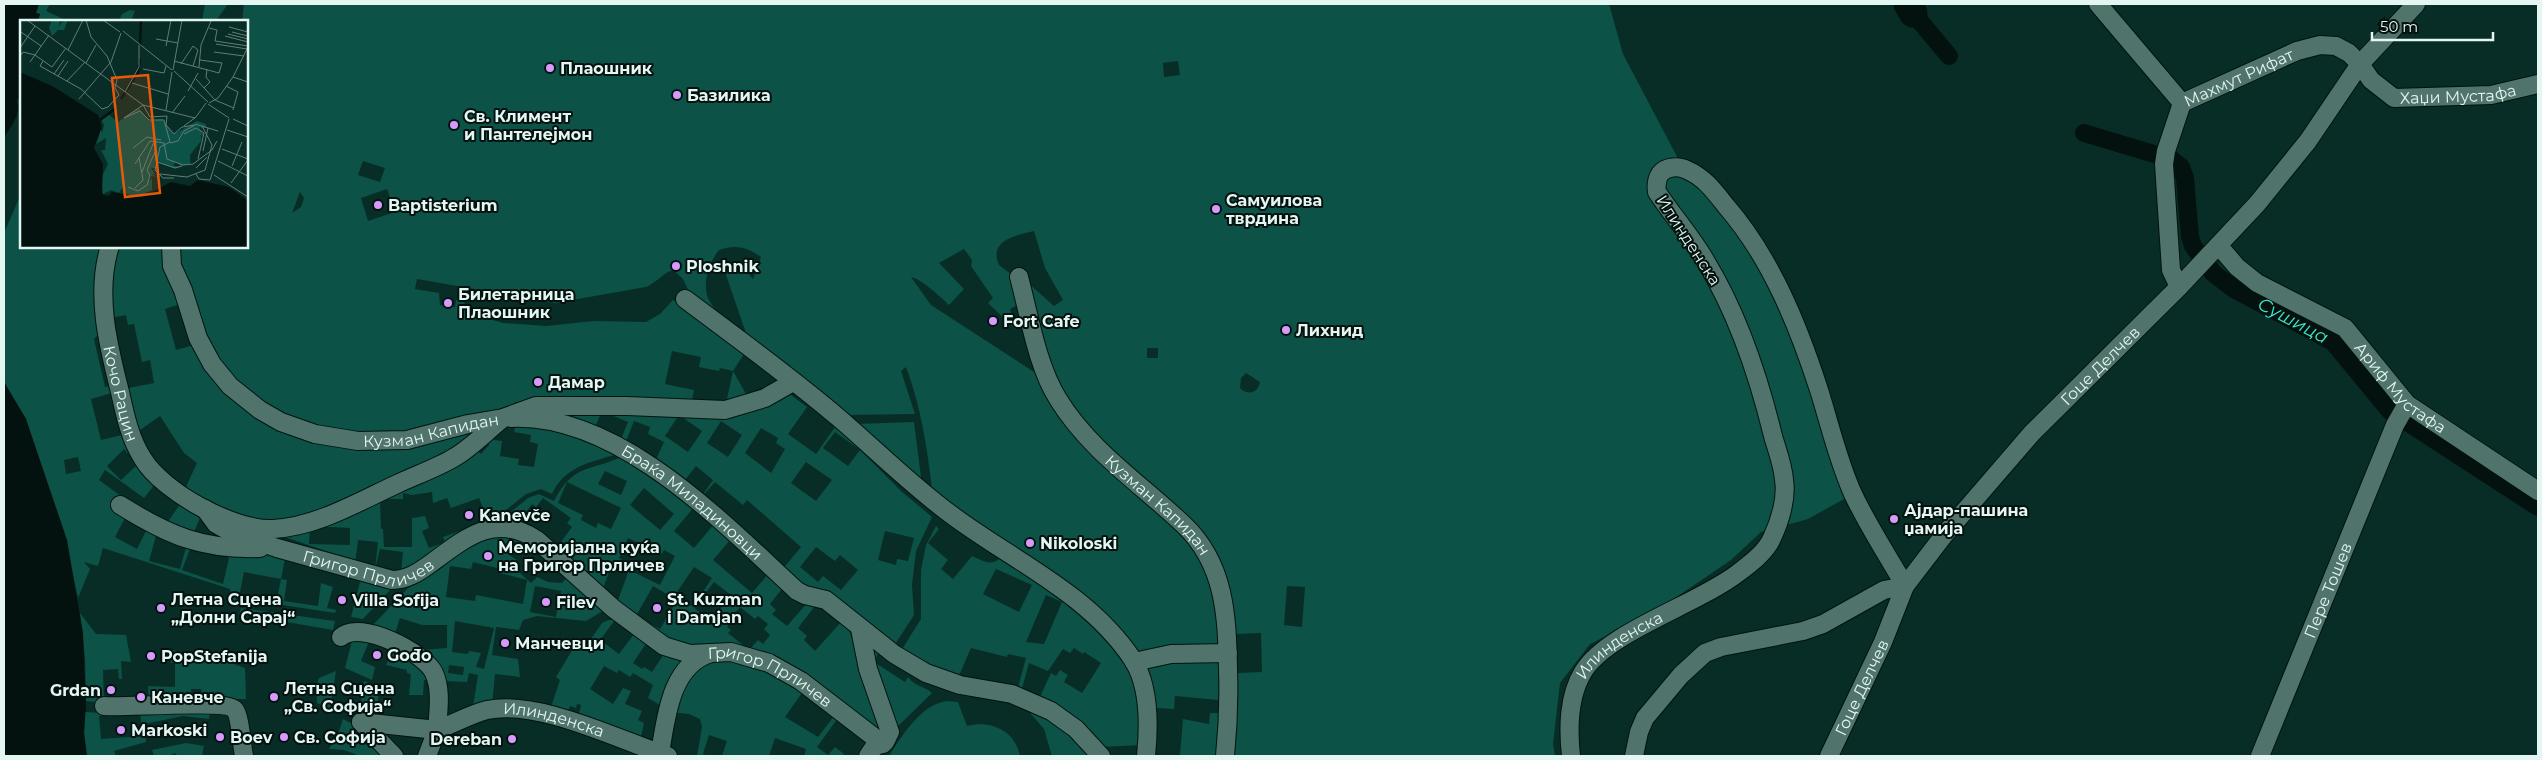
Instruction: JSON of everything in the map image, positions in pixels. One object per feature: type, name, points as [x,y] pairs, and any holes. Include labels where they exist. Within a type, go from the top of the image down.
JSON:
[{"type":"street","name":"Махмут Рифат","points":[[2098,4],[2182,103],[2297,51],[2320,45],[2336,46],[2349,53],[2360,64]]},
{"type":"street","name":"Гоце Делчев","points":[[1829,756],[1883,642],[1906,586],[1956,521],[2032,433],[2219,246],[2308,141],[2360,64],[2416,4]]},
{"type":"street","name":"Хаџи Мустафа","points":[[2360,64],[2371,80],[2394,98],[2491,95],[2538,84]]},
{"type":"street","points":[[2179,287],[2171,270],[2165,157],[2182,103]]},
{"type":"street","name":"Илинденска","points":[[1571,756],[1570,722],[1572,703],[1584,670],[1611,643],[1720,586],[1751,563],[1772,540],[1782,510],[1784,480],[1766,406],[1736,318],[1705,259],[1657,192],[1656,182],[1661,172],[1671,167],[1683,168],[1694,173],[1708,185],[1750,236],[1766,264],[1802,342],[1834,445],[1853,494],[1906,586]]},
{"type":"street","name":"Ариф Мустафа","points":[[2219,246],[2237,267],[2257,284],[2345,328],[2401,414],[2538,491]]},
{"type":"street","name":"Кочо Рацин","points":[[110,248],[104,275],[105,320],[116,377],[132,436],[144,461],[157,476],[205,509]]},
{"type":"street","name":"Кузман Капидан","points":[[171,248],[172,266],[184,290],[203,350],[222,377],[240,395],[260,410],[282,422],[315,434],[358,441],[406,440],[468,424],[503,418],[536,406],[627,406],[725,410],[765,398],[793,382]]},
{"type":"street","name":"Кузман Капидан","points":[[1019,276],[1041,357],[1058,400],[1093,441],[1142,489],[1185,525],[1207,552],[1222,589],[1226,616],[1228,712],[1225,756]]},
{"type":"street","points":[[685,299],[793,382],[951,515],[1085,608],[1123,646],[1134,662],[1146,704],[1146,756]]},
{"type":"street","name":"Пере Тошев","points":[[2260,756],[2401,414]]},
{"type":"street","name":"Григор Прличев","points":[[205,509],[256,528],[271,529],[300,524],[346,508],[450,460],[503,418]]},
{"type":"street","name":"Браќа Миладиновци","points":[[503,418],[530,418],[575,427],[627,452],[682,488],[797,591],[826,600],[860,629],[894,654],[926,673],[960,685],[1012,694],[1044,707],[1076,729],[1101,756]]},
{"type":"street","points":[[120,505],[162,530],[182,538],[236,548],[277,548]]},
{"type":"street","name":"Григор Прличев","points":[[205,509],[211,518],[223,528],[277,548],[385,579],[397,580],[409,577],[481,531],[496,527],[511,528],[537,540],[614,609],[664,646],[685,653],[716,651],[740,653],[777,667],[801,681],[883,744]]},
{"type":"street","points":[[1634,756],[1639,732],[1646,718],[1681,675],[1705,653],[1743,642],[1816,626],[1884,590],[1906,586]]},
{"type":"street","points":[[860,629],[868,669],[890,732],[883,744],[874,747],[868,756]]},
{"type":"street","points":[[341,637],[350,632],[380,636],[407,649],[427,662],[434,672],[437,684],[437,730],[427,756]]},
{"type":"street","points":[[664,755],[670,702],[676,684],[696,661],[716,651]]},
{"type":"street","points":[[1134,662],[1171,654],[1228,653]]},
{"type":"street","points":[[104,706],[124,708],[192,704],[231,708],[237,713],[244,756]]},
{"type":"street","name":"Илинденска","points":[[394,756],[361,722],[437,730],[487,710],[538,712],[566,719],[664,755]]},
{"type":"green space","points":[[39,4],[50,4],[46,11],[66,20],[38,20],[40,14],[36,13]]},
{"type":"green space","points":[[205,4],[228,4],[217,20],[202,20]]},
{"type":"green space","points":[[244,4],[1609,4],[1623,54],[1683,168],[1701,179],[1726,205],[1750,237],[1770,271],[1802,343],[1853,494],[1808,519],[1761,532],[1731,560],[1653,613],[1590,644],[1560,683],[1553,744],[1555,756],[1231,756],[1235,709],[1236,653],[1231,599],[1225,575],[1210,543],[1192,521],[1149,483],[1108,451],[1094,437],[1082,422],[1062,389],[1047,354],[1027,290],[1026,281],[1054,306],[1063,300],[1045,268],[1034,231],[1006,240],[997,250],[999,265],[1012,275],[1019,304],[1010,309],[1016,330],[988,303],[993,298],[971,266],[972,260],[964,249],[939,263],[964,289],[949,305],[925,284],[911,277],[931,305],[1034,372],[1055,406],[1088,445],[1130,488],[1176,526],[1192,543],[1203,560],[1216,595],[1221,644],[1181,648],[1137,658],[1120,634],[1092,606],[948,505],[932,490],[923,427],[906,367],[901,371],[915,414],[844,415],[747,336],[726,275],[728,265],[739,263],[753,279],[761,257],[751,251],[730,247],[719,250],[712,261],[706,280],[706,292],[722,322],[692,298],[683,279],[673,270],[646,287],[555,303],[417,279],[415,289],[439,293],[440,305],[455,307],[456,300],[462,301],[479,316],[503,323],[546,326],[594,321],[646,322],[660,314],[673,300],[746,351],[733,371],[720,368],[719,371],[699,367],[701,357],[672,351],[665,384],[694,390],[692,401],[725,408],[636,402],[516,402],[504,413],[412,435],[382,438],[356,437],[306,426],[282,416],[260,403],[240,387],[223,368],[205,341],[180,265],[177,248],[248,248],[248,20],[242,20]],"holes":[[[1178,61],[1180,75],[1164,77],[1163,63]],[[363,161],[385,168],[380,182],[358,175]],[[387,189],[395,212],[368,221],[361,198]],[[300,192],[304,198],[301,207],[292,213]],[[1147,348],[1158,348],[1158,358],[1147,358]],[[1246,373],[1260,382],[1259,386],[1255,391],[1246,392],[1240,388],[1241,378]],[[1287,586],[1305,587],[1302,627],[1284,625]],[[1261,633],[1262,672],[1238,673],[1236,634]]]},
{"type":"green space","points":[[130,10],[135,11],[131,20],[119,20],[122,14]]},
{"type":"green space","points":[[20,196],[20,248],[105,248],[101,332],[94,339],[105,387],[114,385],[115,392],[91,399],[101,440],[126,434],[155,484],[144,498],[105,470],[99,480],[121,496],[113,508],[126,516],[115,537],[137,549],[148,527],[192,544],[182,570],[223,584],[229,558],[213,552],[264,552],[285,558],[281,579],[244,572],[237,607],[234,607],[230,589],[103,548],[98,566],[84,562],[90,569],[78,598],[61,522],[51,498],[26,419],[4,382],[4,233]],"holes":[[[124,449],[138,464],[121,480],[107,466]],[[78,457],[81,471],[66,474],[64,460]],[[156,536],[187,544],[180,569],[149,561]]]},
{"type":"green space","points":[[114,248],[168,248],[183,303],[165,309],[176,350],[194,345],[204,363],[323,441],[491,423],[464,446],[294,523],[250,521],[184,491],[197,463],[184,453],[160,416],[136,433],[124,389],[154,383],[150,360],[142,362],[134,324],[128,325],[126,315],[110,318]]},
{"type":"green space","points":[[733,371],[750,401],[725,408]]},
{"type":"green space","points":[[787,392],[807,407],[788,434],[816,454],[835,427],[863,446],[860,450],[901,491],[932,517],[916,551],[912,585],[914,615],[894,646],[828,595],[804,590],[781,571],[801,547],[747,500],[743,505],[715,482],[699,500],[713,480],[696,466],[681,485],[654,464],[664,442],[648,434],[650,427],[634,421],[625,444],[640,451],[638,456],[619,444],[628,422],[602,411],[593,432],[575,424],[522,413],[540,410],[634,409],[713,414],[751,408]],"holes":[[[679,415],[702,431],[688,452],[665,436]],[[721,421],[742,435],[728,457],[707,443]],[[761,428],[778,438],[776,443],[785,449],[771,473],[745,453]],[[835,432],[860,450],[848,466],[823,448]],[[806,462],[832,480],[816,501],[791,483]],[[885,531],[914,538],[908,561],[897,559],[896,565],[878,560]],[[816,547],[835,561],[840,555],[858,570],[841,590],[823,576],[818,582],[800,567]]]},
{"type":"green space","points":[[914,422],[922,485],[855,424]]},
{"type":"green space","points":[[516,423],[569,428],[618,454],[571,471],[557,485],[552,494],[541,489],[526,494],[491,522],[401,573],[403,552],[380,549],[375,569],[378,542],[358,540],[355,565],[349,564],[349,559],[273,533],[475,448],[481,454],[489,445],[485,438],[495,431],[494,440],[502,441],[500,456],[519,459],[518,465],[534,467],[538,444],[530,442],[531,435],[514,432]],"holes":[[[432,492],[433,503],[447,498],[451,508],[479,498],[488,521],[443,537],[445,542],[429,548],[422,531],[429,528],[425,516],[412,518],[412,547],[384,547],[380,499],[403,499],[403,493],[412,495]],[[310,526],[350,528],[350,545],[309,544]]]},
{"type":"green space","points":[[625,455],[657,475],[695,506],[674,531],[694,548],[715,523],[731,539],[713,560],[752,593],[770,572],[785,585],[770,604],[776,610],[772,614],[787,626],[807,603],[818,602],[798,628],[807,636],[804,640],[815,651],[841,622],[849,630],[885,729],[883,735],[812,683],[767,657],[737,648],[689,650],[668,644],[601,594],[555,550],[572,527],[567,523],[571,518],[543,498],[536,507],[532,504],[518,523],[538,538],[519,527],[496,524],[528,498],[539,494],[554,501],[567,482],[558,503],[583,515],[581,520],[596,528],[598,523],[611,529],[621,508],[567,482],[585,470]],"holes":[[[605,471],[627,481],[621,495],[598,484]],[[644,488],[674,514],[660,530],[630,505]],[[628,538],[662,554],[664,550],[675,556],[660,585],[627,569],[629,564],[619,558]],[[611,567],[628,573],[618,600],[601,594]],[[694,567],[712,578],[693,607],[675,595]],[[714,582],[731,595],[711,621],[694,608]],[[653,586],[677,600],[660,629],[636,616]],[[740,607],[755,619],[758,616],[768,624],[764,629],[770,635],[763,644],[758,640],[749,650],[728,633],[731,630],[727,627],[732,621],[730,619]]]},
{"type":"green space","points":[[181,503],[200,518],[192,536],[164,527]]},
{"type":"green space","points":[[936,526],[939,529],[928,543],[948,560],[941,569],[953,579],[972,556],[991,562],[1001,557],[1061,596],[1123,654],[1140,699],[1141,745],[1101,747],[1039,699],[1051,673],[1056,676],[1060,670],[1068,675],[1064,682],[1082,693],[1101,663],[1074,648],[1070,653],[1063,649],[1048,671],[1029,663],[1021,692],[1017,691],[1026,658],[1008,654],[1007,657],[971,648],[958,678],[962,682],[899,654],[921,619],[921,570],[926,545]],"holes":[[[996,569],[1032,585],[1019,612],[983,594]],[[1046,595],[1062,602],[1044,644],[1026,642]]]},
{"type":"green space","points":[[488,532],[533,542],[528,548],[514,541],[508,554],[517,560],[512,566],[531,583],[537,577],[548,582],[562,583],[570,574],[608,608],[586,621],[537,616],[523,620],[519,630],[496,627],[492,655],[518,659],[520,677],[495,674],[492,705],[472,713],[478,675],[469,673],[467,682],[443,681],[422,650],[447,648],[447,625],[422,625],[400,618],[394,636],[370,628],[408,588]],"holes":[[[473,562],[501,569],[500,573],[527,580],[523,604],[476,595],[475,601],[446,597],[450,566],[471,569]],[[535,586],[561,591],[556,617],[530,612]],[[455,621],[494,628],[484,669],[476,667],[481,653],[469,651],[468,654],[452,652]],[[449,665],[464,667],[463,675],[448,673]]]},
{"type":"green space","points":[[361,578],[393,587],[363,619],[351,617]]},
{"type":"green space","points":[[281,579],[287,580],[284,601],[318,606],[321,583],[333,587],[327,608],[336,610],[335,613],[276,604]]},
{"type":"green space","points":[[241,608],[335,621],[333,630],[239,614]]},
{"type":"green space","points":[[80,613],[96,634],[126,635],[131,662],[121,661],[122,679],[119,679],[118,669],[103,670],[104,703],[86,701],[85,658]]},
{"type":"green space","points":[[615,620],[600,640],[619,654],[634,634],[649,639],[633,663],[642,669],[644,667],[652,672],[666,651],[687,657],[665,708],[648,698],[653,685],[633,673],[630,677],[619,670],[617,673],[604,666],[590,689],[613,704],[623,688],[631,691],[625,704],[642,711],[638,720],[644,723],[641,737],[578,718],[581,705],[577,704],[576,708],[570,706],[567,714],[550,710],[560,680],[556,677],[576,644],[584,649],[602,623]]},
{"type":"green space","points":[[353,637],[370,639],[361,661],[375,667],[372,680],[345,668]]},
{"type":"green space","points":[[393,649],[420,664],[432,680],[424,680],[423,695],[409,695],[411,674],[407,673],[407,670],[386,665]]},
{"type":"green space","points":[[873,649],[880,650],[874,662],[905,682],[908,677],[914,683],[932,693],[895,729],[868,654]]},
{"type":"green space","points":[[172,650],[220,659],[245,668],[246,699],[202,699],[201,689],[191,689],[192,699],[149,703],[148,686],[175,687],[175,663],[171,663]]},
{"type":"green space","points":[[1218,657],[1219,700],[1175,696],[1174,709],[1155,708],[1142,665]]},
{"type":"green space","points":[[705,659],[745,659],[804,690],[785,717],[818,737],[835,715],[838,718],[817,747],[828,755],[835,747],[844,754],[843,756],[804,756],[806,749],[775,738],[769,756],[722,756],[727,741],[709,735],[703,754],[709,756],[697,756],[702,727],[700,719],[689,714],[671,712],[675,697]]},
{"type":"green space","points":[[336,671],[330,709],[317,703],[316,686],[319,678]]},
{"type":"green space","points":[[364,681],[379,687],[377,717],[359,714]]},
{"type":"green space","points":[[947,701],[958,702],[967,726],[984,724],[1000,729],[1007,734],[1013,739],[1020,756],[889,756],[906,731],[921,714],[938,703]]},
{"type":"green space","points":[[1219,705],[1217,756],[1177,756],[1180,755],[1183,719],[1209,724],[1210,713],[1218,713]]},
{"type":"green space","points":[[1025,707],[1052,716],[1092,756],[1052,756],[1044,729]]},
{"type":"green space","points":[[140,710],[210,711],[209,719],[183,716],[144,724],[146,742],[114,751],[116,756],[87,756],[84,733],[85,712],[104,713],[104,716],[99,716],[101,739],[142,736]]},
{"type":"green space","points":[[343,719],[358,727],[388,756],[360,756],[344,750],[329,749],[338,734]]},
{"type":"green space","points":[[186,743],[204,746],[202,756],[177,756],[175,753],[169,756],[154,756],[152,750]]},
{"type":"shaded area","points":[[4,4],[39,4],[36,13],[40,14],[38,20],[20,20],[20,96],[17,101],[18,111],[4,138]]},
{"type":"shaded area","points":[[4,382],[26,419],[67,540],[83,633],[86,705],[84,733],[87,756],[4,756]]},
{"type":"waterway","name":"Сушица","points":[[1908,4],[1913,13]]},
{"type":"waterway","name":"Сушица","points":[[1913,13],[1949,56]]},
{"type":"waterway","name":"Сушица","points":[[2084,133],[2171,159],[2181,167],[2185,178],[2190,237],[2193,246],[2213,273],[2234,289],[2333,342],[2390,411],[2538,507]]},
{"type":"place","name":"Плаошник","points":[[550,68]]},
{"type":"place","name":"Базилика","points":[[677,95]]},
{"type":"place","name":"Св. Климент и Пантелејмон","points":[[454,125]]},
{"type":"place","name":"Baptisterium","points":[[378,205]]},
{"type":"place","name":"Самуилова тврдина","points":[[1216,209]]},
{"type":"place","name":"Ploshnik","points":[[676,266]]},
{"type":"place","name":"Билетарница Плаошник","points":[[448,303]]},
{"type":"place","name":"Fort Cafe","points":[[993,321]]},
{"type":"place","name":"Лихнид","points":[[1286,330]]},
{"type":"place","name":"Дамар","points":[[538,382]]},
{"type":"place","name":"Kanevče","points":[[469,515]]},
{"type":"place","name":"Ајдар-пашина џамија","points":[[1894,519]]},
{"type":"place","name":"Nikoloski","points":[[1030,543]]},
{"type":"place","name":"Меморијална куќа на Григор Прличев","points":[[488,556]]},
{"type":"place","name":"Villa Sofija","points":[[342,600]]},
{"type":"place","name":"Filev","points":[[546,602]]},
{"type":"place","name":"Летна Сцена „Долни Сарај“","points":[[161,608]]},
{"type":"place","name":"St. Kuzman i Damjan","points":[[657,608]]},
{"type":"place","name":"Манчевци","points":[[505,643]]},
{"type":"place","name":"Gođo","points":[[377,655]]},
{"type":"place","name":"PopStefanija","points":[[151,656]]},
{"type":"place","name":"Grdan","points":[[111,690]]},
{"type":"place","name":"Каневче","points":[[141,697]]},
{"type":"place","name":"Летна Сцена „Св. Софија“","points":[[274,697]]},
{"type":"place","name":"Markoski","points":[[121,730]]},
{"type":"place","name":"Boev","points":[[220,737]]},
{"type":"place","name":"Св. Софија","points":[[284,737]]},
{"type":"place","name":"Dereban","points":[[512,739]]}]
